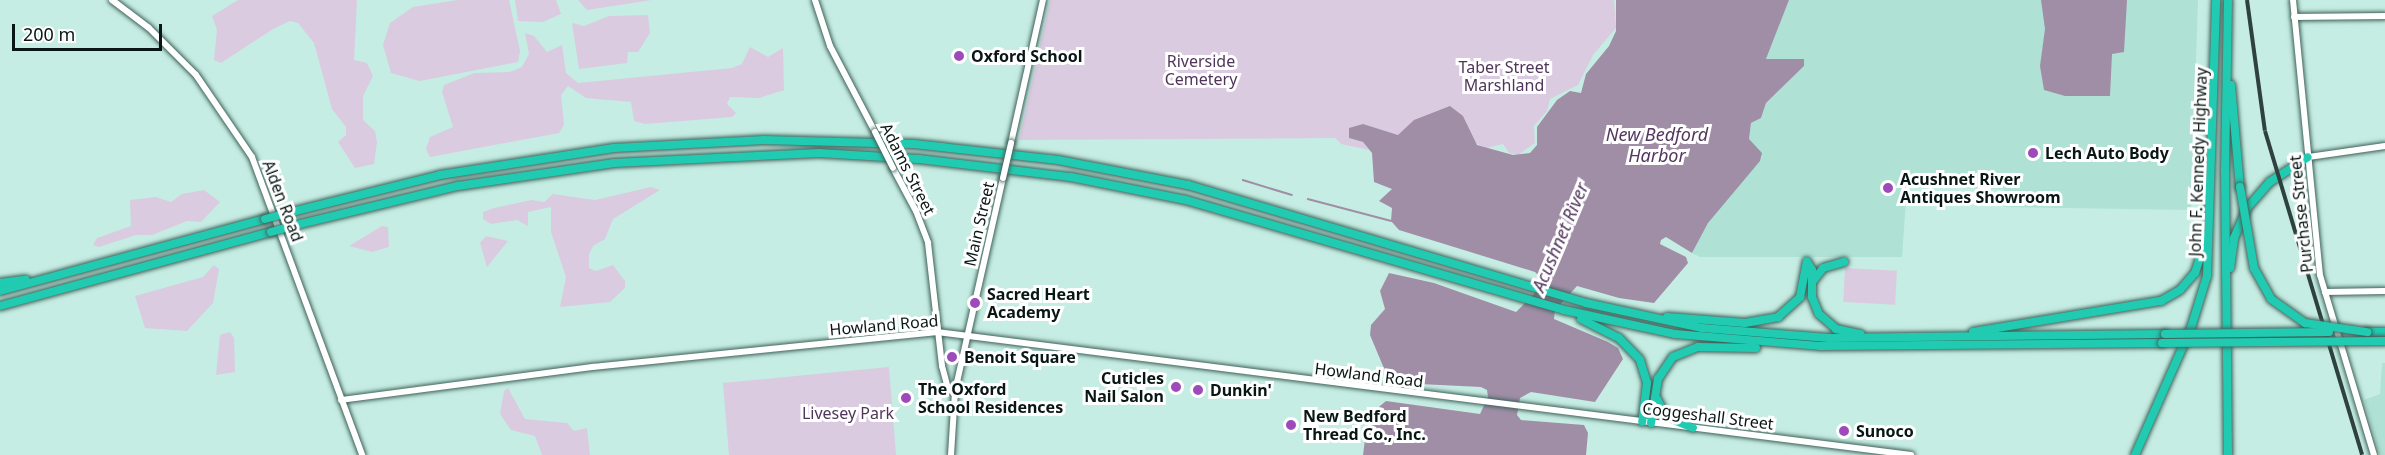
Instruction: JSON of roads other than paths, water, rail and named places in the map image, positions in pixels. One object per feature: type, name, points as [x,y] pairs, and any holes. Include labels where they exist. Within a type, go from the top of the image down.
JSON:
[{"type":"highway","name":"John F. Kennedy Highway","points":[[2134,455],[2200,302],[2209,258],[2216,0]]},
{"type":"highway","name":"John F. Kennedy Highway","points":[[2228,0],[2226,306],[2228,455]]},
{"type":"highway","points":[[2228,118],[2254,268],[2271,299],[2305,323],[2367,332]]},
{"type":"highway","points":[[0,291],[408,182],[524,160],[660,145],[802,140],[945,146],[1058,160],[1180,183],[1303,217],[1612,310],[1756,334],[1892,342]]},
{"type":"highway","points":[[0,307],[288,227],[413,196],[538,172],[666,159],[819,153],[972,164],[1071,177],[1193,201],[1564,310],[1684,335],[1820,346]]},
{"type":"highway","points":[[2226,306],[2232,247],[2246,211],[2270,182],[2308,157]]},
{"type":"highway","points":[[1911,342],[1929,337],[2010,336],[2146,306],[2169,298],[2189,281],[2199,265],[2211,204]]},
{"type":"highway","points":[[1612,310],[1752,323],[1778,317],[1796,303],[1803,288],[1807,262],[1812,270],[1812,288],[1817,312],[1833,327],[1892,342]]},
{"type":"highway","points":[[1812,288],[1821,270],[1844,262]]},
{"type":"highway","points":[[0,283],[57,276]]},
{"type":"highway","points":[[1564,310],[1610,333],[1636,354],[1647,379],[1646,422]]},
{"type":"highway","points":[[1646,422],[1656,386],[1667,363],[1691,349],[1820,346],[2010,336],[2385,332]]},
{"type":"highway","points":[[2010,336],[2162,343],[2385,341]]},
{"type":"highway","points":[[1656,386],[1664,414],[1693,428]]},
{"type":"main road","name":"Alden Road","points":[[112,0],[148,28],[196,75],[252,157],[362,455]]},
{"type":"main road","name":"Adams Street","points":[[815,0],[830,46],[916,211],[928,243],[937,332],[945,381],[948,389],[955,391]]},
{"type":"main road","name":"Main Street","points":[[951,455],[955,391],[1043,0]]},
{"type":"main road","name":"Purchase Street","points":[[2293,0],[2308,157],[2325,292],[2374,455]]},
{"type":"main road","points":[[2294,17],[2385,16]]},
{"type":"main road","points":[[2308,157],[2385,146]]},
{"type":"main road","points":[[2325,292],[2385,291]]},
{"type":"main road","name":"Howland Road","points":[[341,400],[582,368],[937,332],[968,334],[1501,405]]},
{"type":"main road","name":"Coggeshall Street","points":[[1501,405],[1911,455]]},
{"type":"water","name":"New Bedford Harbor","points":[[1616,0],[1789,0],[1766,59],[1804,59],[1804,66],[1766,103],[1761,118],[1751,123],[1749,139],[1762,153],[1760,161],[1708,223],[1692,253],[1666,237],[1661,240],[1660,244],[1686,257],[1688,263],[1654,303],[1619,298],[1577,286],[1555,310],[1554,319],[1608,342],[1618,348],[1623,359],[1595,402],[1531,392],[1520,398],[1517,415],[1521,420],[1584,425],[1588,433],[1586,455],[1363,455],[1368,416],[1386,401],[1480,414],[1488,397],[1487,390],[1481,387],[1399,383],[1388,378],[1370,335],[1371,325],[1385,309],[1380,291],[1389,273],[1434,283],[1516,312],[1534,294],[1542,279],[1535,272],[1399,230],[1391,221],[1392,208],[1379,201],[1392,189],[1374,182],[1372,153],[1363,142],[1349,138],[1349,128],[1363,124],[1398,135],[1414,120],[1450,106],[1463,116],[1477,145],[1513,155],[1530,153],[1537,145],[1537,127],[1557,100],[1570,91],[1581,93],[1586,74],[1609,46],[1616,31]]},
{"type":"water","points":[[2041,0],[2127,0],[2124,52],[2112,54],[2110,96],[2065,96],[2044,90],[2040,66],[2045,29]]},
{"type":"waterway","points":[[1243,180],[1292,195]]},
{"type":"waterway","points":[[1308,199],[1391,221]]},
{"type":"railway","points":[[2247,0],[2265,131],[2362,455]]},
{"type":"place","name":"Oxford School","points":[[959,56]]},
{"type":"place","name":"Lech Auto Body","points":[[2033,153]]},
{"type":"place","name":"Acushnet River Antiques Showroom","points":[[1888,188]]},
{"type":"place","name":"Sacred Heart Academy","points":[[975,303]]},
{"type":"place","name":"Benoit Square","points":[[952,357]]},
{"type":"place","name":"Cuticles Nail Salon","points":[[1176,387]]},
{"type":"place","name":"Dunkin'","points":[[1198,390]]},
{"type":"place","name":"The Oxford School Residences","points":[[906,398]]},
{"type":"place","name":"New Bedford Thread Co., Inc.","points":[[1291,425]]},
{"type":"place","name":"Sunoco","points":[[1844,431]]},
{"type":"park label","name":"Riverside Cemetery","points":[[1201,70]]},
{"type":"park label","name":"Taber Street Marshland","points":[[1504,76]]},
{"type":"park label","name":"Livesey Park","points":[[848,413]]},
{"type":"water label","name":"Acushnet River","points":[[1560,237]]}]
